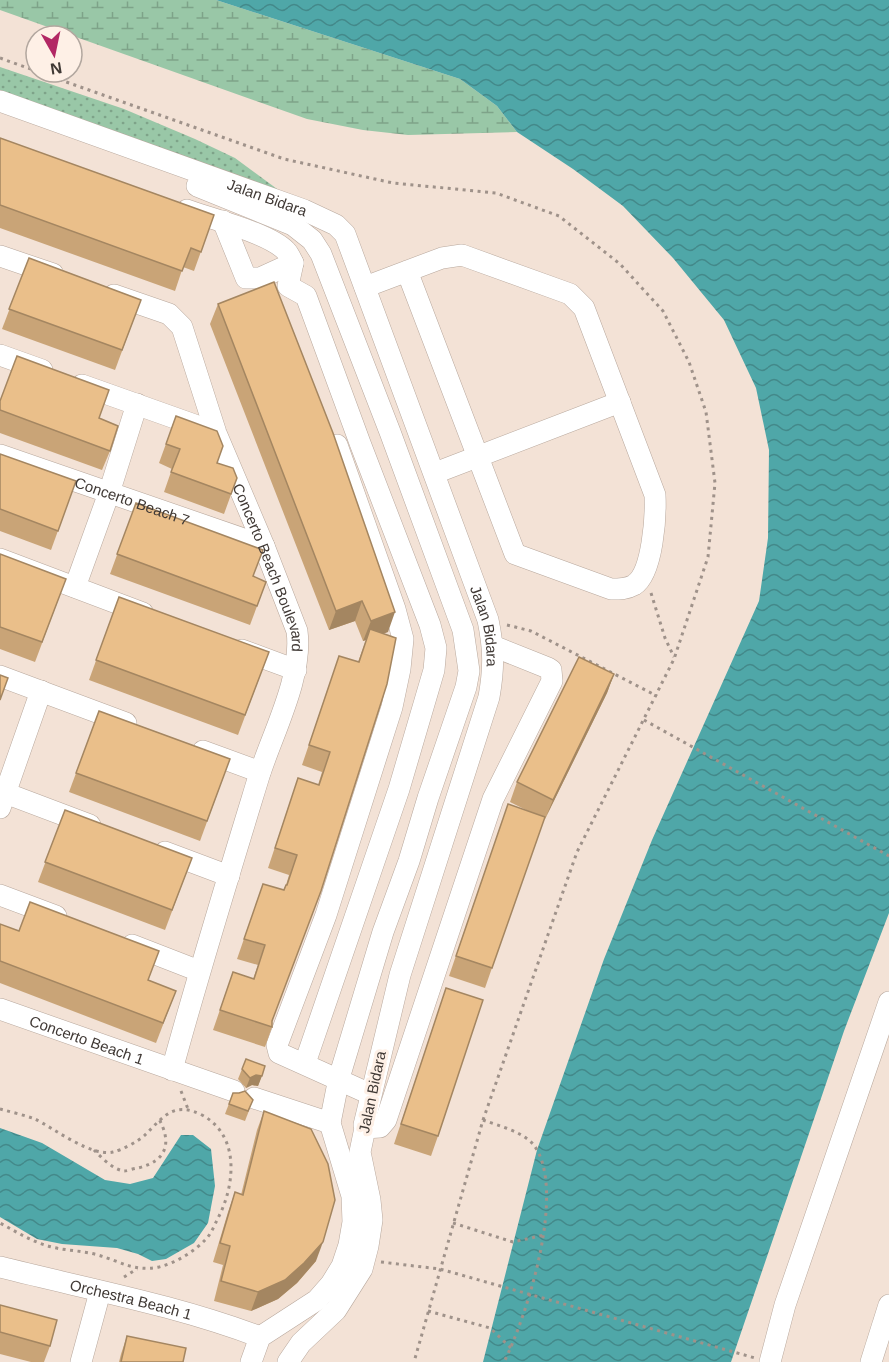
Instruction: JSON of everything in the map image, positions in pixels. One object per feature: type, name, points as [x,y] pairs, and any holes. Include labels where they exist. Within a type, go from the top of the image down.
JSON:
[{"type":"street","name":"Jalan Bidara","points":[[0,101],[304,210],[336,225],[345,234],[488,620],[493,646],[494,673],[489,697],[400,975],[370,1094],[360,1152],[372,1220],[362,1269],[336,1310],[301,1343],[288,1362]]},
{"type":"street","name":"Jalan Bidara","points":[[0,114],[155,169],[293,225],[306,234],[321,254],[334,285],[463,630],[469,671],[466,687],[428,798],[410,861],[383,932],[339,1078],[330,1123],[352,1196],[353,1222],[349,1245],[342,1266],[331,1284],[317,1300],[260,1337]]},
{"type":"street","points":[[222,221],[236,202]]},
{"type":"street","points":[[172,205],[222,221],[278,244],[287,252],[293,263],[288,286],[306,297],[430,624],[436,648],[434,670],[399,789],[305,1063]]},
{"type":"street","points":[[222,221],[246,278],[260,278],[293,263]]},
{"type":"street","points":[[321,254],[345,234]]},
{"type":"street","points":[[365,287],[407,271],[442,258],[462,255],[570,294],[584,308],[655,495],[656,516],[645,571],[636,584],[624,589],[611,589],[515,554],[407,271]]},
{"type":"street","points":[[0,256],[68,279]]},
{"type":"street","points":[[306,297],[334,285]]},
{"type":"street","name":"Concerto Beach Boulevard","points":[[90,287],[169,314],[182,327],[216,433],[297,631],[296,670],[260,772],[199,971],[172,1070]]},
{"type":"street","points":[[0,355],[216,433]]},
{"type":"street","points":[[435,473],[620,402]]},
{"type":"street","points":[[75,587],[109,493],[137,404]]},
{"type":"street","points":[[331,430],[396,609],[403,639],[400,669],[392,707],[326,915],[277,1046],[279,1053],[339,1078],[370,1094]]},
{"type":"street","points":[[339,451],[390,432]]},
{"type":"street","name":"Concerto Beach 7","points":[[0,455],[264,546]]},
{"type":"street","points":[[0,559],[163,620]]},
{"type":"street","points":[[218,641],[296,670]]},
{"type":"street","points":[[365,1128],[380,1127],[386,1120],[493,799],[552,681],[553,675],[548,668],[493,646]]},
{"type":"street","points":[[436,654],[469,671],[494,673]]},
{"type":"street","points":[[0,676],[140,728]]},
{"type":"street","points":[[41,691],[2,797],[106,830]]},
{"type":"street","points":[[183,744],[260,772]]},
{"type":"street","points":[[370,778],[428,798]]},
{"type":"street","points":[[460,788],[493,799]]},
{"type":"street","points":[[151,847],[229,876]]},
{"type":"street","points":[[410,861],[433,870]]},
{"type":"street","points":[[0,895],[77,925]]},
{"type":"street","points":[[326,915],[383,932]]},
{"type":"street","points":[[110,937],[199,971]]},
{"type":"street","points":[[400,975],[430,984]]},
{"type":"street","points":[[770,1362],[785,1305],[889,1002]]},
{"type":"street","name":"Concerto Beach 1","points":[[0,1009],[330,1123]]},
{"type":"street","name":"Orchestra Beach 1","points":[[0,1267],[177,1309],[260,1337]]},
{"type":"street","points":[[81,1362],[100,1292]]},
{"type":"street","points":[[871,1362],[889,1305]]},
{"type":"street","points":[[251,1362],[260,1337]]},
{"type":"path","points":[[0,58],[24,67]]},
{"type":"path","points":[[71,84],[284,159],[393,183],[496,193],[559,216],[620,264],[663,311],[689,362],[706,412],[715,483],[708,557],[675,659],[577,852],[483,1120],[414,1362]]},
{"type":"path","points":[[645,571],[665,638],[675,659]]},
{"type":"path","points":[[488,620],[531,631],[657,696]]},
{"type":"path","points":[[644,720],[889,856]]},
{"type":"path","points":[[0,1109],[33,1119],[94,1150],[108,1164],[124,1171],[146,1166],[161,1156],[167,1143],[166,1132],[159,1119]]},
{"type":"path","points":[[0,1223],[44,1245],[98,1255],[137,1269],[161,1266],[187,1255],[207,1238],[225,1205],[231,1175],[230,1152],[224,1134],[213,1122],[188,1109],[177,1109],[159,1119],[143,1137],[113,1152],[94,1150]]},
{"type":"path","points":[[483,1120],[515,1132],[531,1142],[541,1157],[546,1191],[544,1235],[530,1294],[504,1362]]},
{"type":"path","points":[[453,1223],[513,1242],[544,1235]]},
{"type":"path","points":[[364,1260],[440,1269],[748,1356]]},
{"type":"path","points":[[428,1311],[490,1329],[511,1348]]},
{"type":"green space","points":[[0,0],[216,0],[460,79],[497,106],[517,132],[408,135],[363,130],[307,119],[84,40],[84,24],[39,24],[0,10]]},
{"type":"green space","points":[[0,67],[24,75],[24,84],[50,84],[124,109],[235,158],[288,197],[0,91]]},
{"type":"water","points":[[216,0],[889,0],[889,913],[844,1031],[731,1362],[483,1362],[537,1150],[604,959],[652,840],[759,601],[768,538],[769,450],[756,388],[724,320],[673,258],[623,206],[517,132],[497,106],[460,79]]},
{"type":"water","points":[[0,1128],[42,1143],[105,1180],[130,1184],[153,1178],[181,1135],[193,1135],[211,1149],[215,1186],[208,1223],[194,1243],[166,1259],[152,1261],[117,1248],[62,1244],[37,1239],[0,1217]]},
{"type":"building","points":[[0,138],[214,215],[201,252],[191,248],[182,271],[0,205]]},
{"type":"building","points":[[29,258],[141,300],[122,350],[9,309]]},
{"type":"building","points":[[274,282],[333,433],[395,612],[371,621],[362,601],[336,611],[218,304]]},
{"type":"building","points":[[17,356],[109,390],[99,418],[118,426],[110,451],[0,410],[0,401]]},
{"type":"building","points":[[176,416],[217,431],[223,446],[217,463],[233,468],[237,478],[231,494],[171,472],[180,449],[166,444]]},
{"type":"building","points":[[0,454],[76,481],[58,531],[0,509]]},
{"type":"building","points":[[136,503],[263,550],[253,576],[266,582],[257,606],[117,554]]},
{"type":"building","points":[[0,554],[66,579],[42,642],[0,627]]},
{"type":"building","points":[[119,597],[269,652],[245,715],[96,660]]},
{"type":"building","points":[[370,629],[396,638],[387,684],[321,891],[272,1021],[272,1027],[220,1010],[233,972],[254,979],[265,945],[244,939],[263,884],[284,890],[287,885],[297,855],[275,848],[298,778],[319,785],[330,752],[309,745],[339,656],[359,662]]},
{"type":"building","points":[[579,657],[614,674],[553,800],[517,782]]},
{"type":"building","points":[[0,675],[8,678],[0,700]]},
{"type":"building","points":[[99,711],[230,759],[207,821],[76,773]]},
{"type":"building","points":[[508,804],[545,817],[492,968],[456,956]]},
{"type":"building","points":[[65,810],[192,858],[172,910],[45,862]]},
{"type":"building","points":[[30,902],[159,951],[148,980],[176,991],[163,1023],[0,961],[0,924],[19,931]]},
{"type":"building","points":[[446,988],[483,1000],[438,1136],[401,1124]]},
{"type":"building","points":[[246,1059],[265,1066],[262,1076],[256,1075],[250,1078],[242,1069]]},
{"type":"building","points":[[245,1091],[253,1100],[248,1111],[229,1104],[233,1093]]},
{"type":"building","points":[[264,1111],[311,1129],[328,1164],[335,1200],[323,1242],[285,1280],[258,1292],[221,1281],[230,1246],[220,1243],[235,1192],[243,1195]]},
{"type":"building","points":[[0,1305],[57,1320],[50,1346],[0,1332]]},
{"type":"building","points":[[127,1336],[186,1348],[183,1362],[121,1362]]}]
